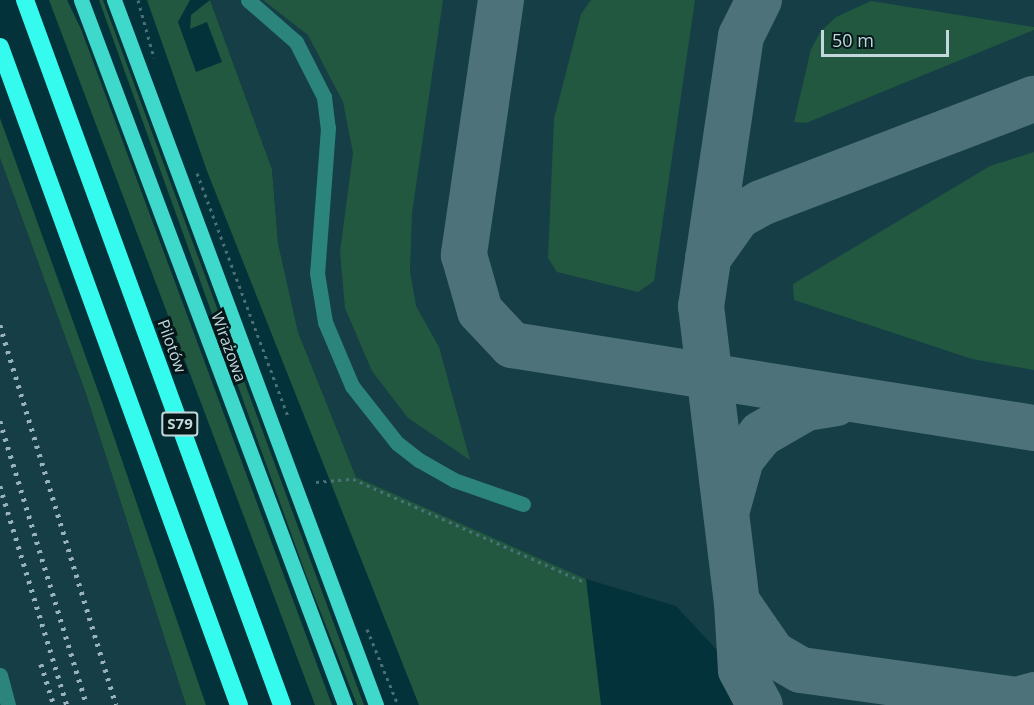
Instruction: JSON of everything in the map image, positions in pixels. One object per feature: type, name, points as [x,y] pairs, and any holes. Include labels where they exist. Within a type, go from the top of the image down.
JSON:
[{"type":"highway","name":"Pilotów","points":[[25,0],[282,705]]},
{"type":"highway","name":"S79","points":[[0,47],[239,705]]},
{"type":"main road","name":"Wirażowa","points":[[81,0],[345,705]]},
{"type":"main road","name":"Wirażowa","points":[[114,0],[376,705]]},
{"type":"lane","points":[[248,0],[296,42],[324,97],[328,128],[317,273],[324,322],[352,386],[397,443],[419,460],[454,480],[523,504]]},
{"type":"lane","points":[[0,675],[8,705]]},
{"type":"path","points":[[138,0],[158,69]]},
{"type":"path","points":[[191,162],[292,428]]},
{"type":"path","points":[[316,482],[353,479],[582,581]]},
{"type":"path","points":[[311,481],[315,492]]},
{"type":"path","points":[[363,619],[398,705]]},
{"type":"shaded area","points":[[210,0],[1034,0],[1034,705],[768,705],[676,606],[586,579],[356,477],[298,332],[278,243],[272,169]]},
{"type":"shaded area","points":[[0,158],[85,391],[186,705],[0,705]]},
{"type":"green space","points":[[49,0],[67,0],[81,29],[332,705],[315,705]]},
{"type":"green space","points":[[99,0],[103,0],[364,705],[357,705],[306,575]]},
{"type":"green space","points":[[147,0],[190,0],[178,22],[196,72],[222,62],[207,22],[190,29],[191,15],[210,0],[272,169],[278,243],[298,332],[356,477],[586,579],[601,705],[419,705],[207,171]]},
{"type":"green space","points":[[263,0],[443,0],[412,213],[410,271],[416,306],[439,347],[470,460],[408,418],[372,371],[345,308],[340,252],[353,153],[343,102],[308,35]]},
{"type":"green space","points":[[591,0],[695,0],[654,281],[638,292],[557,272],[548,258],[554,119],[581,14]]},
{"type":"green space","points":[[871,1],[1034,27],[1034,30],[806,123],[794,122],[811,49],[821,31],[836,17]]},
{"type":"green space","points":[[0,118],[102,402],[206,705],[186,705],[85,391],[0,158]]},
{"type":"green space","points":[[1034,152],[1034,370],[972,359],[794,300],[793,284],[990,166]]},
{"type":"taxiway","points":[[501,0],[464,255],[480,311],[512,345],[1034,428]]},
{"type":"taxiway","points":[[759,0],[741,36],[701,306],[737,602],[773,654],[801,670],[1017,700],[1034,695]]},
{"type":"taxiway","points":[[708,258],[738,216],[761,203],[1034,99]]},
{"type":"taxiway","points":[[728,506],[741,459],[761,434],[806,408],[836,403]]},
{"type":"taxiway","points":[[737,603],[741,670],[760,705]]},
{"type":"railway","points":[[0,325],[116,705]]},
{"type":"railway","points":[[0,421],[87,705]]},
{"type":"railway","points":[[0,486],[67,705]]},
{"type":"railway","points":[[41,664],[54,705]]}]
